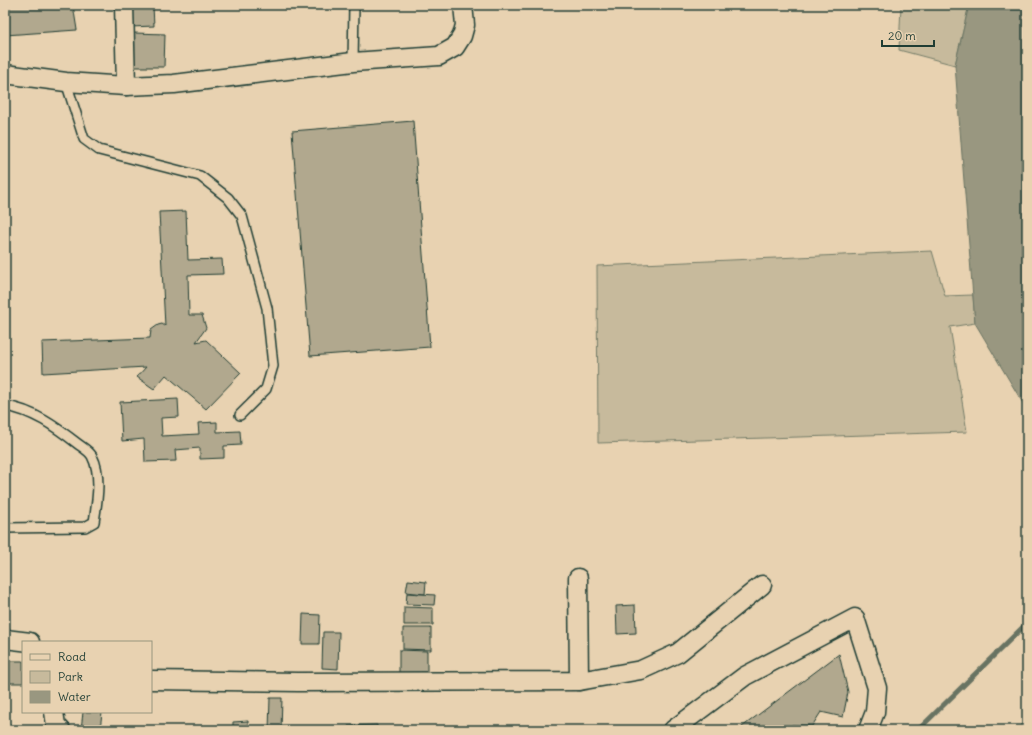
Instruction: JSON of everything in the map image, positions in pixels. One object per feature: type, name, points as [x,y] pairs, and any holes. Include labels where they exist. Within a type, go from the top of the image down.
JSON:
[{"type":"street","points":[[124,5],[126,86]]},
{"type":"street","points":[[5,74],[66,82],[126,86],[174,84],[353,62],[439,56],[455,47],[462,36],[465,25],[463,5]]},
{"type":"street","points":[[578,578],[579,681]]},
{"type":"street","points":[[152,680],[298,682],[579,681],[640,670],[678,653],[762,585]]},
{"type":"street","points":[[673,730],[745,676],[855,618],[878,688],[875,712],[868,730]]},
{"type":"street","points":[[5,639],[22,641]]},
{"type":"street","points":[[54,713],[56,725],[61,730]]},
{"type":"lane","points":[[353,62],[354,5]]},
{"type":"lane","points":[[66,82],[84,139],[99,150],[200,176],[228,198],[242,216],[267,308],[273,366],[266,389],[240,415]]},
{"type":"lane","points":[[5,406],[15,407],[37,416],[57,428],[92,455],[98,477],[94,522],[85,527],[5,528]]},
{"type":"green space","points":[[901,5],[969,5],[955,65],[899,50]]},
{"type":"green space","points":[[932,251],[945,296],[973,295],[975,323],[950,327],[967,432],[598,443],[597,266]]},
{"type":"water","points":[[969,5],[1027,5],[1027,410],[975,323],[955,65]]},
{"type":"building","points":[[5,5],[73,5],[77,30],[5,35]]},
{"type":"building","points":[[153,6],[154,26],[131,27],[130,7]]},
{"type":"building","points":[[134,33],[165,34],[164,67],[134,67]]},
{"type":"building","points":[[413,121],[430,347],[310,356],[292,131]]},
{"type":"building","points":[[186,211],[188,260],[222,259],[223,274],[188,275],[189,315],[202,315],[206,328],[196,342],[206,340],[241,373],[206,409],[166,375],[154,389],[137,377],[146,367],[43,373],[42,342],[150,338],[151,330],[158,325],[162,324],[165,326],[159,212]]},
{"type":"building","points":[[178,399],[179,417],[161,418],[162,436],[199,434],[198,423],[217,422],[217,432],[240,431],[241,445],[224,446],[224,458],[200,459],[200,448],[175,450],[176,461],[145,462],[144,439],[122,441],[120,402]]},
{"type":"building","points":[[408,580],[426,582],[425,594],[406,592]]},
{"type":"building","points":[[407,593],[435,595],[434,605],[406,604]]},
{"type":"building","points":[[635,605],[636,633],[617,634],[616,606]]},
{"type":"building","points":[[404,607],[433,608],[433,625],[404,625]]},
{"type":"building","points":[[303,614],[320,615],[319,644],[302,644]]},
{"type":"building","points":[[403,628],[431,628],[431,650],[403,649]]},
{"type":"building","points":[[323,632],[339,632],[338,669],[322,668]]},
{"type":"building","points":[[399,650],[427,651],[427,673],[399,673]]},
{"type":"building","points":[[839,654],[848,692],[843,717],[821,712],[812,726],[792,725],[786,730],[738,730]]},
{"type":"building","points":[[5,661],[22,661],[22,683],[5,683]]},
{"type":"building","points":[[270,698],[282,698],[281,730],[269,730]]},
{"type":"building","points":[[83,713],[102,713],[100,730],[81,730]]},
{"type":"building","points":[[248,721],[248,730],[233,730],[233,722]]},
{"type":"building","points":[[377,725],[377,730],[348,730],[348,726]]},
{"type":"waterway","points":[[918,730],[1027,623]]}]
